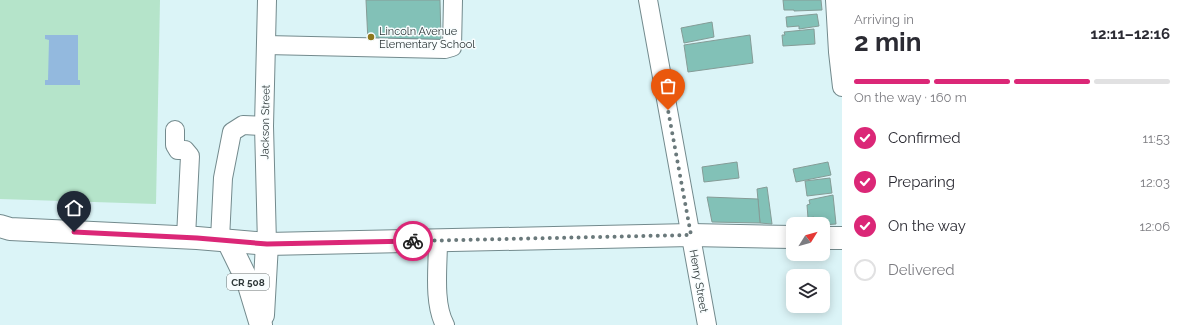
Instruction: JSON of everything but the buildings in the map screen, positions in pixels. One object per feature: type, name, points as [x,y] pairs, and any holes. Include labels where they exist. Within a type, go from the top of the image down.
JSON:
[{"type":"main road","points":[[0,226],[10,229],[186,237],[267,244],[691,235],[786,237]]},
{"type":"main road","points":[[830,238],[842,238]]},
{"type":"main road","name":"CR 508","points":[[224,240],[248,282],[262,325]]},
{"type":"main road","points":[[262,325],[267,244]]},
{"type":"street","name":"Jackson Street","points":[[267,0],[264,126],[267,244]]},
{"type":"street","points":[[266,45],[445,49],[452,47],[453,0]]},
{"type":"street","name":"Henry Street","points":[[648,0],[707,325]]},
{"type":"street","points":[[835,0],[842,87]]},
{"type":"street","points":[[224,240],[223,178],[232,132],[243,125],[264,126]]},
{"type":"street","points":[[175,130],[175,145],[178,150],[185,150],[190,156],[186,237]]},
{"type":"street","points":[[438,241],[438,302],[445,325]]},
{"type":"green space","points":[[0,0],[160,0],[156,204],[0,199]]},
{"type":"water","points":[[45,35],[78,35],[78,80],[80,80],[80,85],[45,85],[45,80],[48,80],[49,40],[45,39]]},
{"type":"way so far","points":[[413,241],[691,235],[668,110]]},
{"type":"place","name":"Lincoln Avenue Elementary School","points":[[371,37]]},
{"type":"route","points":[[74,232],[220,239],[267,244],[413,241]]}]
